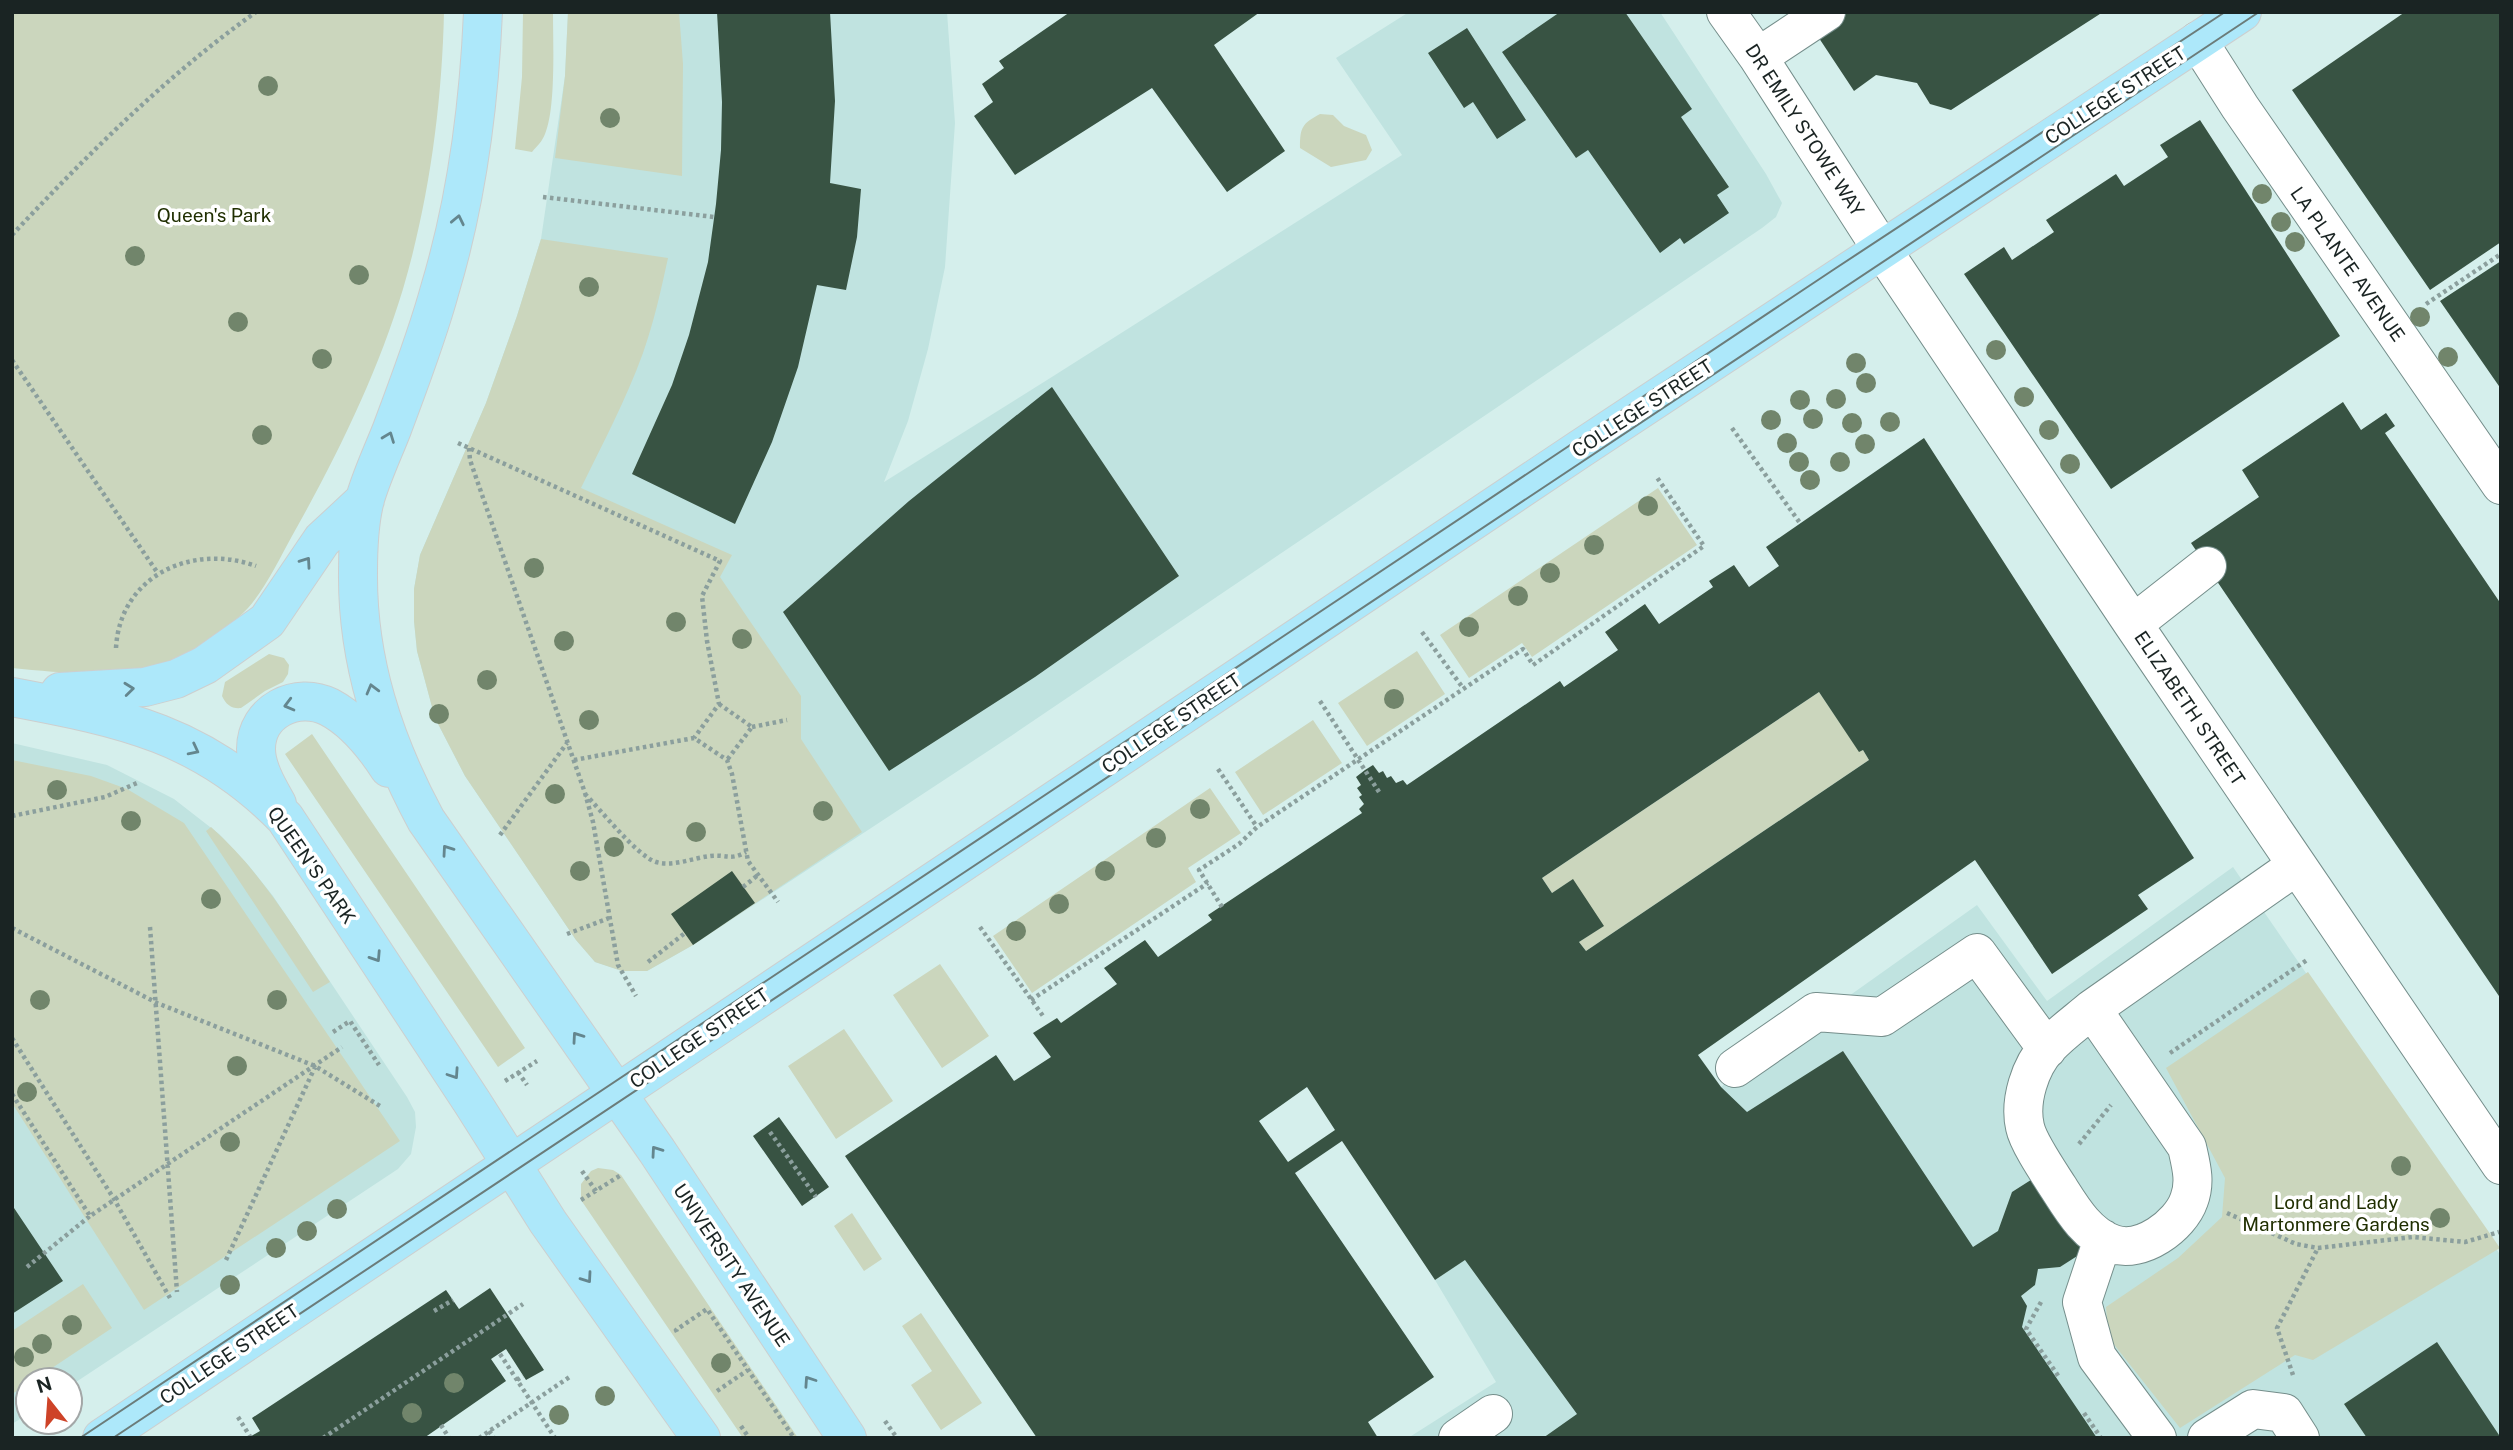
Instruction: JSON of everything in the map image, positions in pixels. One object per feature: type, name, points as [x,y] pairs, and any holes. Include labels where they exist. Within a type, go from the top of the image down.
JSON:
[{"type":"main road","points":[[426,820],[402,776],[378,710],[363,650],[359,618],[358,549],[365,500],[417,363],[457,226],[475,111],[483,12]]},
{"type":"main road","name":"COLLEGE STREET","points":[[102,1438],[1882,249],[2242,12]]},
{"type":"main road","points":[[12,696],[145,687],[176,679],[205,665],[267,621],[321,540],[365,500]]},
{"type":"main road","name":"QUEEN'S PARK","points":[[12,696],[87,711],[166,736],[233,772],[264,798],[285,818],[510,1164]]},
{"type":"main road","points":[[285,818],[257,761],[258,734],[275,709],[296,702],[311,701],[328,707],[356,728],[378,751],[616,1093]]},
{"type":"main road","name":"UNIVERSITY AVENUE","points":[[616,1093],[847,1438]]},
{"type":"main road","points":[[510,1164],[701,1438]]},
{"type":"street","name":"DR EMILY STOWE WAY","points":[[1726,12],[1882,249]]},
{"type":"street","points":[[1758,57],[1826,12]]},
{"type":"street","name":"LA PLANTE AVENUE","points":[[2198,41],[2240,107],[2501,485]]},
{"type":"street","name":"ELIZABETH STREET","points":[[1882,249],[2501,1165]]},
{"type":"street","points":[[2133,624],[2207,566]]},
{"type":"street","points":[[2092,1009],[2188,1147],[2193,1173],[2189,1200],[2174,1223],[2142,1245],[2115,1245],[2096,1236],[2073,1212],[2025,1129],[2023,1108],[2026,1086],[2047,1049],[2092,1009],[2297,866]]},
{"type":"street","points":[[1735,1069],[1816,1012],[1882,1017],[1976,953],[2047,1049]]},
{"type":"street","points":[[2103,1239],[2081,1302],[2098,1357],[2157,1438]]},
{"type":"street","points":[[2207,1438],[2253,1409],[2284,1413],[2300,1438]]},
{"type":"street","points":[[1458,1438],[1493,1414]]},
{"type":"path","points":[[12,235],[110,134],[225,34],[256,12]]},
{"type":"path","points":[[543,197],[714,218]]},
{"type":"path","points":[[2426,305],[2501,254]]},
{"type":"path","points":[[12,360],[157,572]]},
{"type":"path","points":[[1732,428],[1800,523]]},
{"type":"path","points":[[458,443],[720,561],[702,596],[719,704],[752,727]]},
{"type":"path","points":[[469,448],[470,460],[585,793],[593,822],[618,965],[636,996]]},
{"type":"path","points":[[1222,907],[1199,870],[1239,844],[1257,827],[1523,649],[1534,665],[1704,546],[1656,476]]},
{"type":"path","points":[[113,691],[116,643],[127,607],[157,572],[182,563],[223,557],[261,567],[290,585]]},
{"type":"path","points":[[1422,632],[1464,688]]},
{"type":"path","points":[[1320,701],[1381,794]]},
{"type":"path","points":[[573,760],[694,738],[719,704]]},
{"type":"path","points":[[727,760],[752,727],[787,720]]},
{"type":"path","points":[[694,738],[727,760],[748,861],[778,902]]},
{"type":"path","points":[[500,835],[568,743]]},
{"type":"path","points":[[1218,769],[1257,827]]},
{"type":"path","points":[[12,816],[105,797],[137,783]]},
{"type":"path","points":[[585,793],[642,854],[656,862],[676,863],[713,855],[734,858],[746,852]]},
{"type":"path","points":[[743,887],[758,875]]},
{"type":"path","points":[[1031,1000],[1208,883]]},
{"type":"path","points":[[567,934],[609,918]]},
{"type":"path","points":[[150,927],[177,1292]]},
{"type":"path","points":[[981,927],[1043,1016]]},
{"type":"path","points":[[12,928],[157,1003],[315,1066],[380,1106]]},
{"type":"path","points":[[648,962],[685,933]]},
{"type":"path","points":[[333,1032],[350,1021],[379,1065]]},
{"type":"path","points":[[12,1038],[114,1199],[170,1298]]},
{"type":"path","points":[[27,1267],[114,1199],[342,1046]]},
{"type":"path","points":[[503,1082],[537,1061]]},
{"type":"path","points":[[226,1260],[315,1066]]},
{"type":"path","points":[[518,1072],[527,1085]]},
{"type":"path","points":[[12,1094],[90,1216]]},
{"type":"path","points":[[770,1132],[816,1197]]},
{"type":"path","points":[[582,1171],[596,1191]]},
{"type":"path","points":[[581,1200],[621,1175]]},
{"type":"path","points":[[2223,1211],[2296,1244],[2318,1248],[2413,1237],[2465,1242],[2498,1233]]},
{"type":"path","points":[[2295,1381],[2277,1328],[2318,1248]]},
{"type":"path","points":[[434,1311],[453,1300]]},
{"type":"path","points":[[323,1438],[523,1304]]},
{"type":"path","points":[[683,1340],[676,1330],[707,1309],[794,1438]]},
{"type":"path","points":[[500,1354],[555,1438]]},
{"type":"path","points":[[717,1391],[748,1369]]},
{"type":"path","points":[[517,1380],[523,1376]]},
{"type":"path","points":[[479,1438],[571,1376]]},
{"type":"path","points":[[710,1381],[723,1400]]},
{"type":"path","points":[[238,1417],[251,1438]]},
{"type":"path","points":[[736,1419],[749,1438]]},
{"type":"path","points":[[441,1425],[449,1438]]},
{"type":"path","points":[[489,1431],[494,1438]]},
{"type":"shaded area","points":[[568,12],[947,12],[955,123],[945,267],[928,349],[908,421],[884,482],[1402,155],[1336,58],[1409,12],[1660,12],[1766,174],[1782,203],[1776,217],[1762,228],[1011,736],[693,945],[647,971],[622,971],[595,962],[576,940],[465,776],[435,718],[417,651],[414,621],[414,589],[420,555],[486,403],[541,239],[565,76]]},
{"type":"shaded area","points":[[12,743],[107,765],[174,799],[219,834],[273,896],[407,1097],[415,1112],[416,1127],[411,1154],[398,1169],[84,1377],[84,1366],[14,1366],[12,1424]]},
{"type":"shaded area","points":[[2233,867],[2501,1256],[2501,1438],[1408,1438],[1496,1382],[1435,1280],[1721,1087],[1977,905],[2047,1001]]},
{"type":"green space","name":"Queen's Park","points":[[12,12],[444,12],[433,152],[420,222],[393,321],[354,416],[272,573],[248,608],[201,647],[180,659],[151,668],[92,673],[12,668]]},
{"type":"green space","points":[[523,12],[553,12],[553,75],[549,123],[544,137],[532,152],[515,149],[522,77]]},
{"type":"green space","points":[[568,12],[679,12],[683,64],[682,176],[555,158],[565,76]]},
{"type":"green space","points":[[1320,114],[1333,115],[1344,126],[1366,135],[1372,150],[1366,160],[1331,167],[1300,148],[1303,127]]},
{"type":"green space","points":[[541,239],[668,258],[643,353],[622,405],[581,488],[732,555],[720,577],[801,696],[801,739],[862,832],[693,945],[647,971],[622,971],[595,962],[576,940],[465,776],[435,718],[417,651],[414,589],[420,555],[486,403]]},
{"type":"green space","points":[[1658,488],[1697,545],[1532,657],[1522,643],[1469,678],[1440,635]]},
{"type":"green space","points":[[1417,651],[1445,694],[1367,746],[1338,703]]},
{"type":"green space","points":[[269,654],[284,658],[289,665],[283,682],[241,708],[227,704],[222,696],[225,682]]},
{"type":"green space","points":[[1819,692],[1859,751],[1863,750],[1869,760],[1586,951],[1579,942],[1603,926],[1572,880],[1552,893],[1542,878]]},
{"type":"green space","points":[[1313,720],[1342,763],[1263,815],[1235,772]]},
{"type":"green space","points":[[312,734],[525,1048],[498,1067],[285,754]]},
{"type":"green space","points":[[12,760],[91,776],[127,789],[184,823],[400,1141],[144,1310],[12,1103]]},
{"type":"green space","points":[[1210,788],[1241,833],[1188,868],[1196,882],[1032,993],[993,936]]},
{"type":"green space","points":[[211,827],[261,881],[330,982],[313,992],[206,831]]},
{"type":"green space","points":[[940,964],[989,1036],[942,1068],[893,995]]},
{"type":"green space","name":"Lord and Lady Martonmere Gardens","points":[[2308,972],[2500,1248],[2313,1360],[2295,1355],[2180,1428],[2108,1337],[2106,1307],[2178,1258],[2222,1217],[2225,1178],[2166,1068]]},
{"type":"green space","points":[[844,1029],[893,1101],[836,1139],[788,1066]]},
{"type":"green space","points":[[598,1168],[613,1170],[621,1175],[798,1438],[743,1438],[581,1200],[581,1184],[591,1171]]},
{"type":"green space","points":[[852,1213],[882,1259],[864,1271],[834,1226]]},
{"type":"green space","points":[[83,1284],[112,1328],[55,1366],[14,1366],[12,1394],[12,1331]]},
{"type":"green space","points":[[921,1313],[982,1403],[941,1430],[911,1385],[932,1371],[902,1326]]},
{"type":"building","points":[[717,12],[830,12],[835,101],[830,183],[861,189],[857,237],[846,290],[817,285],[798,367],[772,442],[735,524],[632,474],[672,385],[689,335],[708,262],[721,150],[722,102]]},
{"type":"building","points":[[1070,12],[1260,12],[1214,45],[1285,151],[1227,192],[1152,88],[1015,175],[974,116],[993,102],[982,84],[1004,68],[999,61]]},
{"type":"building","points":[[1560,12],[1625,12],[1692,109],[1681,117],[1729,187],[1717,195],[1729,213],[1684,244],[1680,238],[1660,253],[1588,150],[1576,158],[1502,52]]},
{"type":"building","points":[[1832,12],[2103,12],[1951,110],[1930,104],[1917,83],[1876,75],[1854,91],[1811,26]]},
{"type":"building","points":[[2405,12],[2501,12],[2501,242],[2430,290],[2292,90]]},
{"type":"building","points":[[1467,28],[1526,120],[1497,139],[1473,102],[1464,108],[1428,53]]},
{"type":"building","points":[[2200,120],[2340,336],[2111,489],[1964,274],[2004,247],[2012,260],[2054,232],[2046,220],[2116,174],[2124,186],[2168,157],[2160,145]]},
{"type":"building","points":[[2501,261],[2501,389],[2440,301]]},
{"type":"building","points":[[1052,387],[1179,576],[1035,677],[889,771],[783,612],[909,501]]},
{"type":"building","points":[[2343,402],[2361,430],[2386,413],[2395,426],[2385,433],[2501,604],[2501,999],[2191,543],[2259,497],[2242,470]]},
{"type":"building","points":[[1924,438],[2194,858],[2138,895],[2148,909],[2052,974],[1975,860],[1698,1055],[1721,1087],[1747,1112],[1843,1051],[1973,1247],[1998,1231],[2012,1192],[2034,1178],[2085,1251],[2060,1267],[2038,1269],[2035,1285],[2021,1296],[2027,1306],[2022,1327],[2097,1438],[1543,1438],[1577,1414],[1465,1260],[1435,1280],[1342,1141],[1295,1173],[1434,1377],[1368,1422],[1378,1438],[1037,1438],[845,1156],[996,1055],[1014,1081],[1051,1057],[1033,1033],[1057,1018],[1061,1023],[1117,984],[1104,968],[1145,940],[1158,957],[1212,920],[1208,915],[1362,813],[1359,809],[1364,804],[1357,788],[1361,785],[1356,777],[1365,770],[1373,765],[1379,773],[1383,771],[1387,778],[1391,776],[1396,783],[1403,780],[1407,785],[1560,681],[1564,687],[1618,650],[1605,632],[1645,604],[1659,624],[1713,587],[1709,581],[1734,565],[1749,587],[1779,566],[1766,547]],"holes":[[[1819,692],[1859,752],[1863,750],[1869,760],[1586,951],[1579,942],[1604,926],[1573,879],[1552,893],[1542,878]],[[1307,1087],[1335,1130],[1288,1162],[1259,1121]]]},
{"type":"building","points":[[732,871],[755,903],[693,945],[671,914]]},
{"type":"building","points":[[779,1117],[829,1187],[802,1206],[753,1136]]},
{"type":"building","points":[[12,1205],[63,1281],[12,1314]]},
{"type":"building","points":[[490,1288],[544,1370],[526,1380],[506,1349],[491,1359],[506,1381],[424,1438],[248,1438],[260,1431],[252,1418],[446,1290],[459,1309]]},
{"type":"building","points":[[2437,1342],[2501,1438],[2367,1438],[2344,1404]]},
{"type":"tram line","points":[[80,1438],[1833,270],[2225,12]]},
{"type":"tram line","points":[[113,1438],[2259,12]]}]
